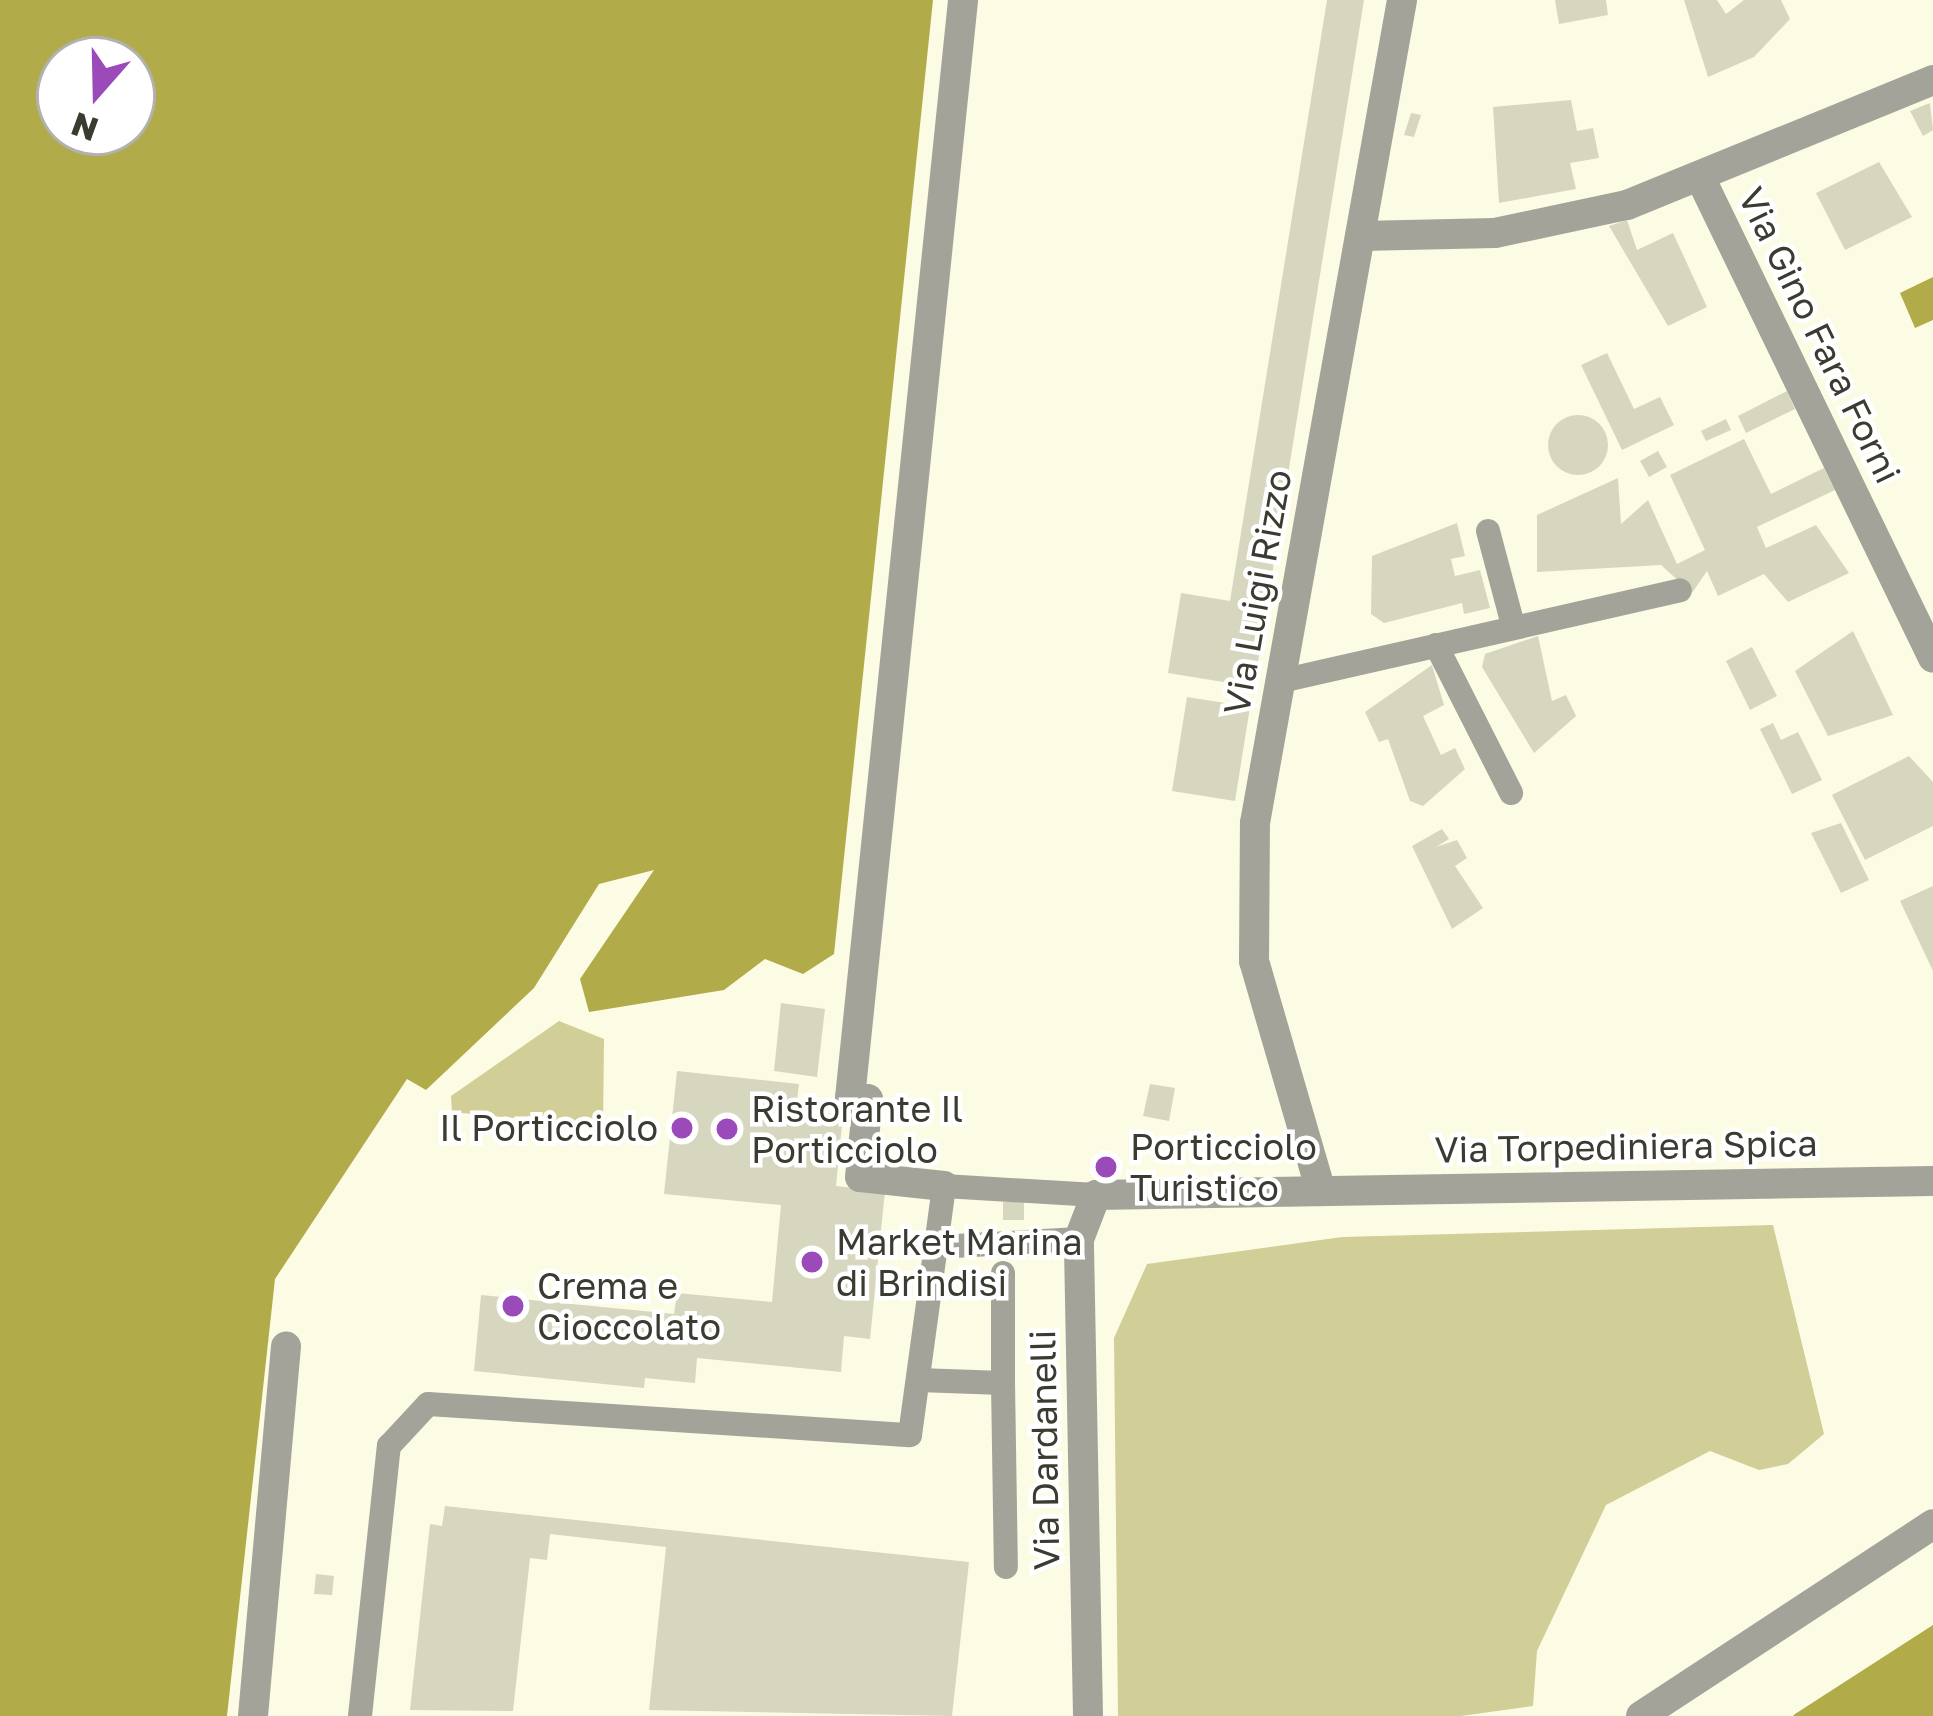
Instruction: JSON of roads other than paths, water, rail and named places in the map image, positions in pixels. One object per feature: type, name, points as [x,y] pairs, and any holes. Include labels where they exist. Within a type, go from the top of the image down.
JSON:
[{"type":"street","points":[[944,1186],[860,1177],[868,1099],[850,1098],[963,0]]},
{"type":"street","name":"Via Luigi Rizzo","points":[[1320,1188],[1255,962],[1255,823],[1361,236],[1398,2]]},
{"type":"street","points":[[1361,236],[1495,233],[1627,206],[1933,80]]},
{"type":"street","name":"Via Gino Fara Forni","points":[[1700,176],[1933,658]]},
{"type":"street","name":"Via Torpediniera Spica","points":[[1320,1188],[1933,1180]]},
{"type":"street","points":[[1096,1195],[1320,1188]]},
{"type":"street","name":"Via Dardanelli","points":[[1088,1716],[1079,1239],[1096,1195]]},
{"type":"street","points":[[253,1716],[286,1346]]},
{"type":"street","points":[[1641,1716],[1933,1524]]},
{"type":"lane","points":[[1488,531],[1513,625]]},
{"type":"lane","points":[[1281,681],[1680,590]]},
{"type":"lane","points":[[1436,645],[1511,793]]},
{"type":"lane","points":[[360,1716],[388,1446],[428,1404],[890,1441],[910,1435],[944,1186],[1096,1195]]},
{"type":"lane","points":[[937,1247],[1079,1239]]},
{"type":"lane","points":[[1003,1273],[1006,1567]]},
{"type":"lane","points":[[918,1380],[1003,1383]]},
{"type":"place","name":"Il Porticciolo","points":[[682,1128]]},
{"type":"place","name":"Ristorante Il Porticciolo","points":[[727,1129]]},
{"type":"place","name":"Porticciolo Turistico","points":[[1106,1167]]},
{"type":"place","name":"Market Marina di Brindisi","points":[[812,1262]]},
{"type":"place","name":"Crema e Cioccolato","points":[[513,1306]]}]
